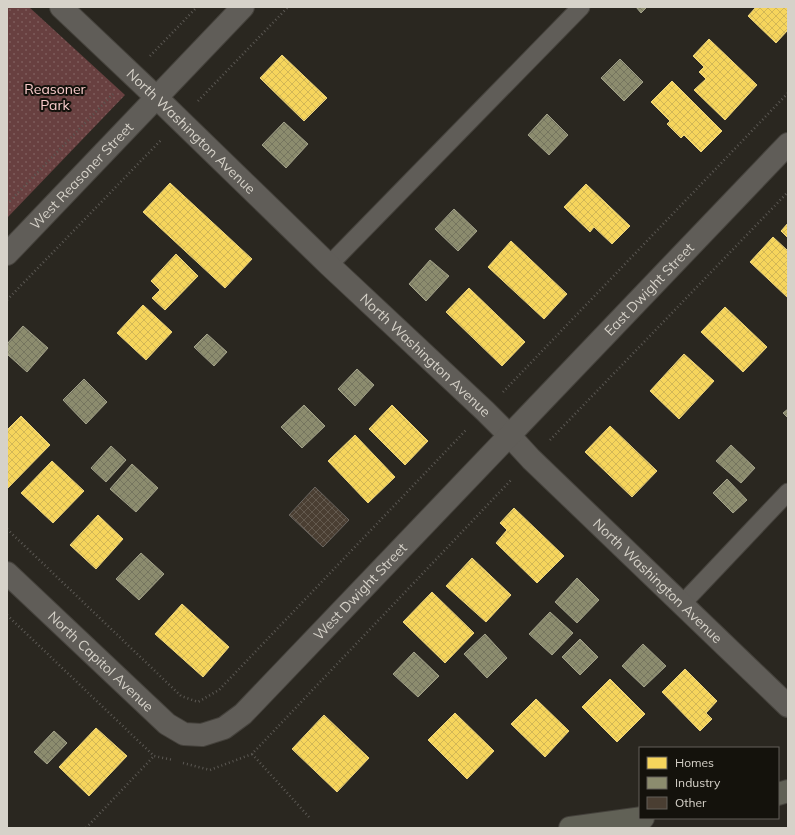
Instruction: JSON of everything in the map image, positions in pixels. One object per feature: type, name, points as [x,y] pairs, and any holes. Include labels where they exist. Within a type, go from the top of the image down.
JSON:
[{"type":"main road","points":[[570,828],[639,819]]},
{"type":"street","name":"North Washington Avenue","points":[[61,7],[329,265],[485,411],[531,459],[788,706]]},
{"type":"street","name":"West Reasoner Street","points":[[7,254],[243,7]]},
{"type":"street","name":"East Dwight Street","points":[[509,435],[788,144]]},
{"type":"street","name":"West Dwight Street","points":[[202,735],[224,728],[243,714],[509,435]]},
{"type":"street","name":"North Capitol Avenue","points":[[7,573],[167,724],[184,734],[202,735]]},
{"type":"lane","points":[[329,265],[581,7]]},
{"type":"lane","points":[[682,604],[788,492]]},
{"type":"path","points":[[7,204],[197,7]]},
{"type":"path","points":[[7,300],[288,7]]},
{"type":"path","points":[[7,529],[181,696],[198,702],[219,690],[788,93]]},
{"type":"path","points":[[252,754],[309,817]]},
{"type":"path","points":[[86,828],[154,756]]},
{"type":"green space","name":"Reasoner Park","points":[[7,7],[29,7],[125,95],[7,218]]},
{"type":"building: Homes","points":[[756,7],[788,7],[788,30],[776,43],[748,16]]},
{"type":"building: Homes","points":[[709,39],[757,85],[725,120],[694,90],[706,79],[699,72],[704,67],[693,56]]},
{"type":"building: Homes","points":[[282,55],[327,98],[304,121],[260,78]]},
{"type":"building: Homes","points":[[672,81],[722,131],[701,152],[684,135],[681,138],[667,124],[670,121],[651,102]]},
{"type":"building: Homes","points":[[170,183],[252,259],[225,288],[143,212]]},
{"type":"building: Homes","points":[[586,184],[630,226],[612,244],[594,227],[590,232],[564,207]]},
{"type":"building: Homes","points":[[788,223],[788,238],[781,231]]},
{"type":"building: Homes","points":[[773,237],[788,251],[788,298],[750,262]]},
{"type":"building: Homes","points":[[511,241],[567,294],[544,319],[488,267]]},
{"type":"building: Homes","points":[[176,254],[198,276],[165,310],[152,298],[160,290],[151,281]]},
{"type":"building: Homes","points":[[469,288],[525,342],[502,366],[446,312]]},
{"type":"building: Homes","points":[[143,305],[172,332],[146,360],[117,333]]},
{"type":"building: Homes","points":[[725,307],[767,347],[743,372],[701,332]]},
{"type":"building: Homes","points":[[684,354],[714,381],[679,419],[650,391]]},
{"type":"building: Homes","points":[[392,405],[428,441],[405,465],[369,429]]},
{"type":"building: Homes","points":[[21,416],[50,445],[7,489],[7,430]]},
{"type":"building: Homes","points":[[610,426],[657,471],[632,497],[585,452]]},
{"type":"building: Homes","points":[[355,435],[395,477],[368,503],[328,461]]},
{"type":"building: Homes","points":[[52,461],[84,491],[53,523],[21,493]]},
{"type":"building: Homes","points":[[514,508],[564,556],[537,583],[496,543],[507,530],[500,523]]},
{"type":"building: Homes","points":[[98,515],[123,539],[96,569],[70,545]]},
{"type":"building: Homes","points":[[472,558],[511,595],[486,622],[446,586]]},
{"type":"building: Homes","points":[[432,592],[474,633],[445,663],[403,622]]},
{"type":"building: Homes","points":[[182,604],[229,647],[203,677],[155,634]]},
{"type":"building: Homes","points":[[685,669],[717,701],[706,713],[712,719],[700,731],[662,692]]},
{"type":"building: Homes","points":[[610,679],[645,714],[617,742],[582,707]]},
{"type":"building: Homes","points":[[536,699],[569,731],[545,757],[511,724]]},
{"type":"building: Homes","points":[[455,713],[494,751],[467,779],[428,740]]},
{"type":"building: Homes","points":[[324,715],[369,758],[337,792],[292,749]]},
{"type":"building: Homes","points":[[96,728],[127,756],[89,796],[59,767]]},
{"type":"building: Industry","points":[[636,7],[647,7],[641,13]]},
{"type":"building: Industry","points":[[620,59],[643,82],[624,101],[601,78]]},
{"type":"building: Industry","points":[[547,114],[568,135],[549,155],[528,135]]},
{"type":"building: Industry","points":[[284,122],[308,144],[286,168],[262,145]]},
{"type":"building: Industry","points":[[454,209],[477,231],[458,251],[435,229]]},
{"type":"building: Industry","points":[[430,260],[449,276],[426,301],[409,284]]},
{"type":"building: Industry","points":[[23,326],[48,348],[27,372],[7,354],[7,344]]},
{"type":"building: Industry","points":[[207,334],[227,352],[214,366],[194,347]]},
{"type":"building: Industry","points":[[357,369],[374,385],[355,406],[338,389]]},
{"type":"building: Industry","points":[[84,379],[107,402],[86,424],[63,400]]},
{"type":"building: Industry","points":[[304,405],[325,426],[302,448],[281,427]]},
{"type":"building: Industry","points":[[788,409],[788,418],[783,413]]},
{"type":"building: Industry","points":[[731,445],[755,468],[741,483],[716,461]]},
{"type":"building: Industry","points":[[111,446],[126,460],[106,482],[91,468]]},
{"type":"building: Industry","points":[[132,464],[158,488],[136,512],[110,489]]},
{"type":"building: Industry","points":[[727,479],[747,500],[733,513],[713,493]]},
{"type":"building: Industry","points":[[141,553],[164,574],[139,600],[116,579]]},
{"type":"building: Industry","points":[[577,578],[599,600],[577,623],[555,602]]},
{"type":"building: Industry","points":[[550,612],[573,633],[552,655],[529,634]]},
{"type":"building: Industry","points":[[485,634],[507,658],[487,678],[464,654]]},
{"type":"building: Industry","points":[[580,639],[598,657],[580,675],[562,657]]},
{"type":"building: Industry","points":[[643,644],[666,666],[644,687],[622,666]]},
{"type":"building: Industry","points":[[414,652],[439,676],[418,697],[393,674]]},
{"type":"building: Industry","points":[[54,731],[67,743],[47,764],[34,752]]},
{"type":"building: Other","points":[[315,487],[349,520],[323,547],[289,515]]}]
